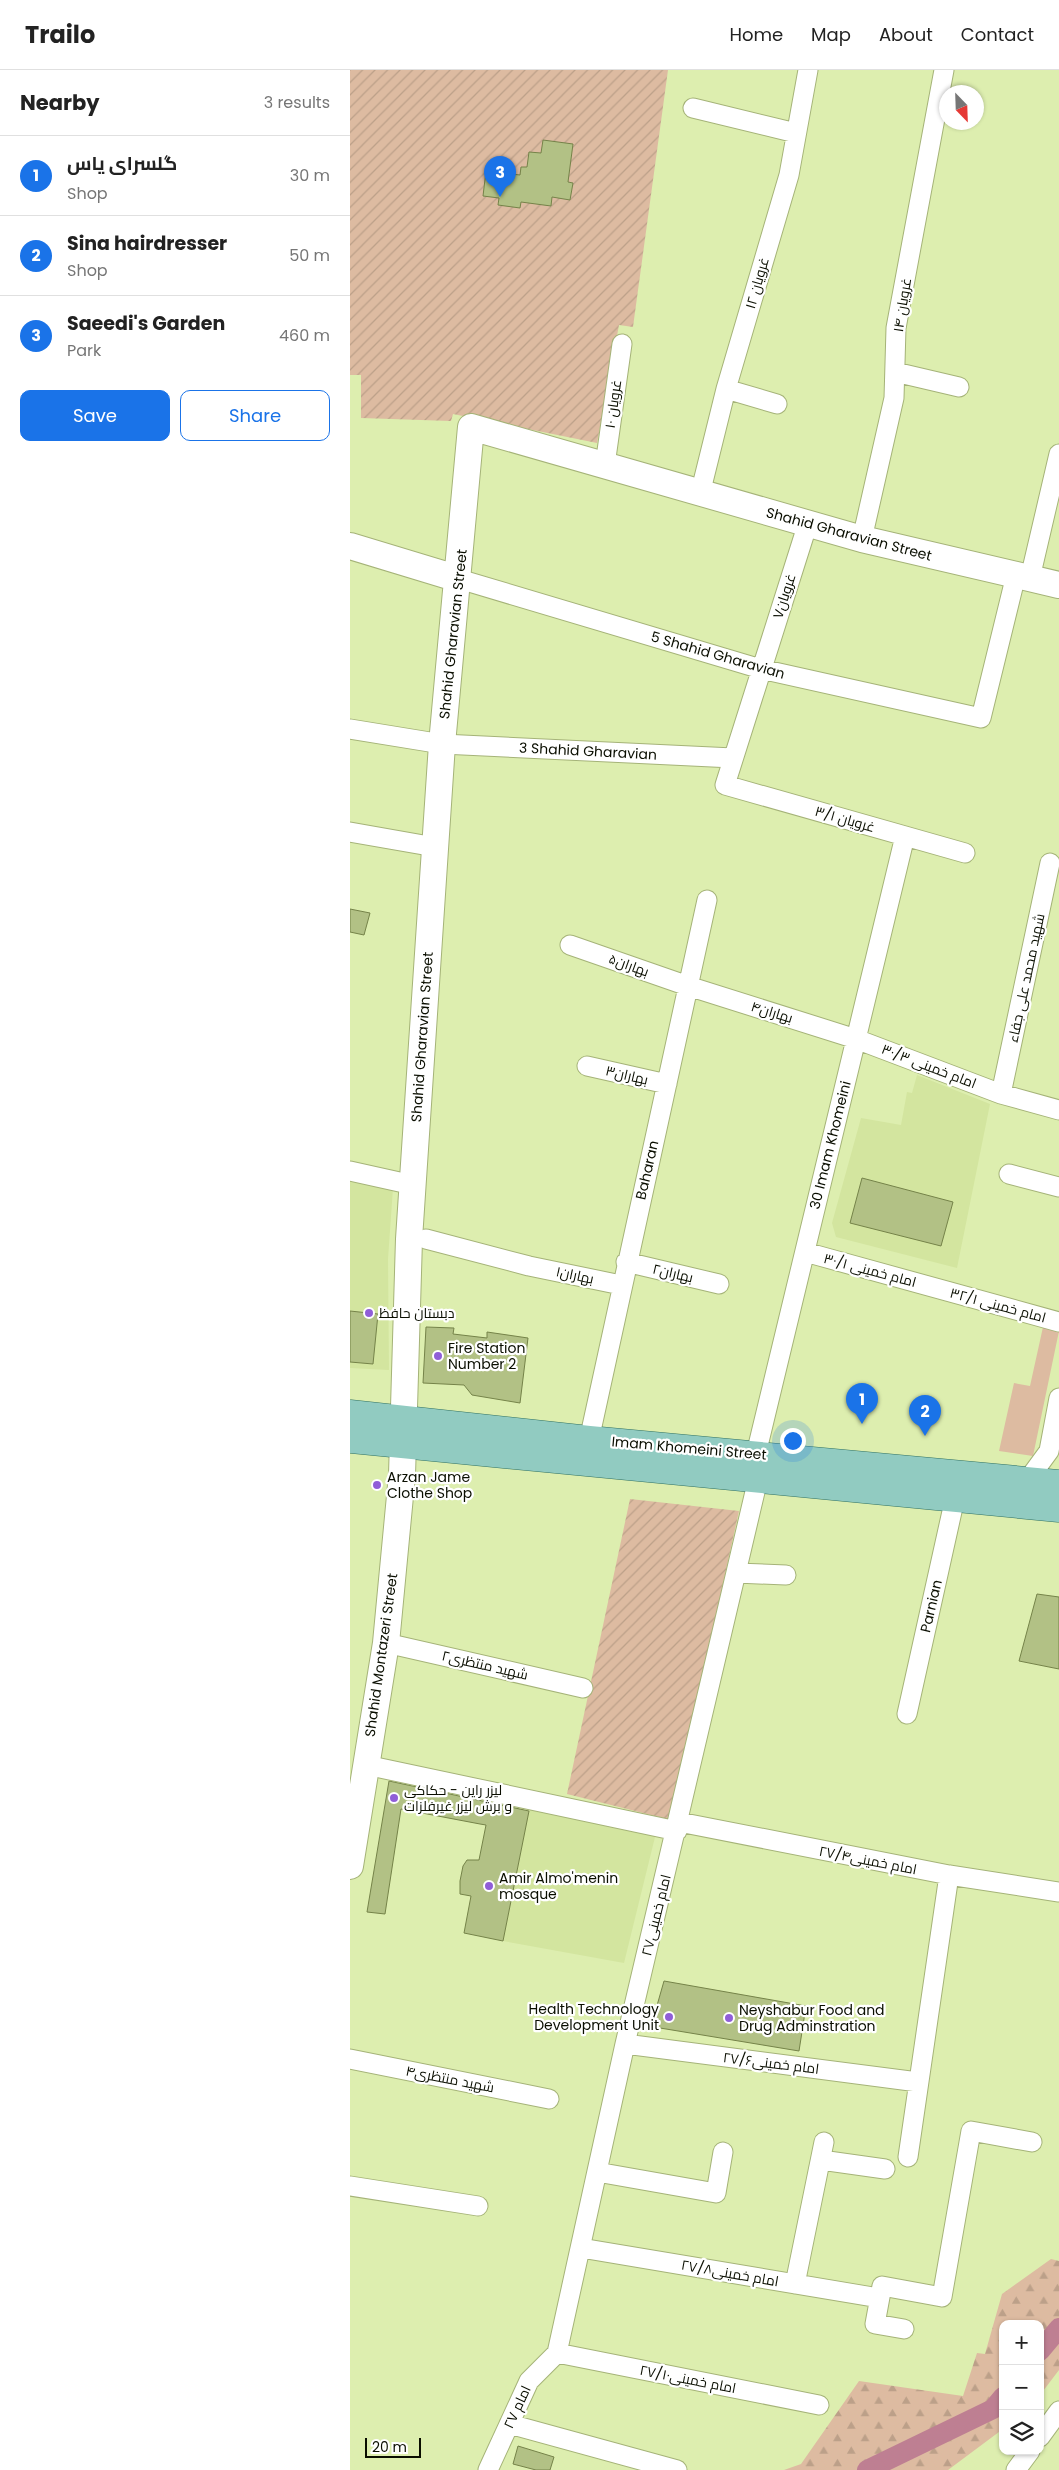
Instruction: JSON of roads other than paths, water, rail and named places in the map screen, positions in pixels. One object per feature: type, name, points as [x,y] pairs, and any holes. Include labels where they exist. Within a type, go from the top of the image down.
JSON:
[{"type":"main road","name":"Imam Khomeini Street","points":[[350,1414],[403,1431],[757,1466],[1059,1484]]},
{"type":"main road","name":"Imam Khomeini Street","points":[[350,1439],[403,1431],[589,1440],[955,1498],[1059,1508]]},
{"type":"street","name":"غرویان ۱۲","points":[[700,494],[726,389],[789,175],[808,70]]},
{"type":"street","name":"غرویان ۱۴","points":[[862,540],[894,398],[896,328],[944,70]]},
{"type":"street","points":[[693,108],[796,133]]},
{"type":"street","name":"غرویان ۱۰","points":[[604,465],[622,344]]},
{"type":"street","points":[[895,372],[959,387]]},
{"type":"street","points":[[726,389],[777,404]]},
{"type":"street","name":"Shahid Gharavian Street","points":[[403,1431],[402,1395],[412,1185],[442,744],[459,579],[471,427],[862,540],[1059,585]]},
{"type":"street","points":[[1023,577],[1059,454]]},
{"type":"street","name":"غرویان۷","points":[[725,785],[808,523]]},
{"type":"street","points":[[356,548],[459,579]]},
{"type":"street","name":"5 Shahid Gharavian","points":[[459,579],[761,669],[981,718],[1023,577]]},
{"type":"street","name":"3 Shahid Gharavian","points":[[350,729],[442,744],[733,758]]},
{"type":"street","name":"غرویان ۳/۱","points":[[725,785],[965,853]]},
{"type":"street","points":[[350,832],[435,847]]},
{"type":"street","name":"30 Imam Khomeini","points":[[757,1466],[805,1252],[905,836]]},
{"type":"street","name":"شهید محمد علی جفاء","points":[[1001,1094],[1050,863]]},
{"type":"street","name":"Baharan","points":[[589,1440],[621,1285],[706,900]]},
{"type":"street","name":"بهاران۵","points":[[570,944],[688,986]]},
{"type":"street","name":"بهاران۴","points":[[688,986],[856,1038]]},
{"type":"street","name":"امام خمینی ۳۰/۳","points":[[856,1038],[1001,1094],[1059,1110]]},
{"type":"street","name":"بهاران۳","points":[[587,1066],[666,1084]]},
{"type":"street","points":[[350,1170],[412,1185]]},
{"type":"street","points":[[1009,1174],[1059,1187]]},
{"type":"street","name":"بهاران۱","points":[[426,1239],[529,1266],[621,1285]]},
{"type":"street","name":"امام خمینی ۳۰/۱","points":[[805,1252],[936,1288]]},
{"type":"street","name":"بهاران۲","points":[[626,1262],[719,1284]]},
{"type":"street","name":"امام خمینی ۳۲/۱","points":[[936,1288],[1059,1322]]},
{"type":"street","points":[[1027,1481],[1049,1451],[1059,1398]]},
{"type":"street","name":"Shahid Montazeri Street","points":[[350,1866],[386,1643],[403,1431]]},
{"type":"street","points":[[1049,1451],[1059,1475]]},
{"type":"street","name":"امام خمینی۲۷","points":[[557,2353],[625,2044],[678,1827],[736,1573],[757,1466]]},
{"type":"street","name":"Parnian","points":[[907,1714],[955,1498]]},
{"type":"street","points":[[736,1573],[786,1576]]},
{"type":"street","name":"شهید منتظری۲","points":[[386,1643],[583,1688]]},
{"type":"street","name":"امام خمینی۲۷/۴","points":[[366,1765],[678,1827],[949,1875],[1059,1892]]},
{"type":"street","points":[[908,2157],[949,1875]]},
{"type":"street","name":"امام خمینی۲۷/۶","points":[[625,2044],[918,2082]]},
{"type":"street","name":"شهید منتظری۴","points":[[350,2059],[549,2099]]},
{"type":"street","points":[[904,2329],[875,2324],[882,2286],[942,2297],[971,2131],[1032,2142]]},
{"type":"street","points":[[795,2284],[822,2151],[884,2169]]},
{"type":"street","points":[[597,2172],[716,2193],[723,2152]]},
{"type":"street","points":[[350,2186],[478,2206]]},
{"type":"street","name":"امام خمینی۲۷/۸","points":[[580,2248],[880,2298]]},
{"type":"street","name":"امام خمینی۲۷/۱۰","points":[[557,2353],[819,2405]]},
{"type":"street","name":"امام ۲۷","points":[[488,2470],[529,2381],[557,2353]]},
{"type":"street","points":[[1044,2432],[1059,2411]]},
{"type":"street","points":[[509,2424],[677,2470]]},
{"type":"street","points":[[1016,2470],[1027,2455]]},
{"type":"waterway","points":[[1044,2346],[1059,2328]]},
{"type":"waterway","points":[[867,2470],[993,2409],[999,2402]]},
{"type":"place","name":"Saeedi's Garden","points":[[500,197]]},
{"type":"place","name":"دبستان حافظ","points":[[369,1313]]},
{"type":"place","name":"Fire Station Number 2","points":[[438,1356]]},
{"type":"place","name":"گلسرای یاس","points":[[862,1424]]},
{"type":"place","name":"Sina hairdresser","points":[[925,1436]]},
{"type":"place","name":"Arzan Jame Clothe Shop","points":[[377,1485]]},
{"type":"place","name":"لیزر راین - حکاکی و برش لیزر غیرفلزات","points":[[394,1798]]},
{"type":"place","name":"Amir Almo'menin mosque","points":[[489,1886]]},
{"type":"place","name":"Health Technology Development Unit","points":[[669,2017]]},
{"type":"place","name":"Neyshabur Food and Drug Adminstration","points":[[729,2018]]}]
